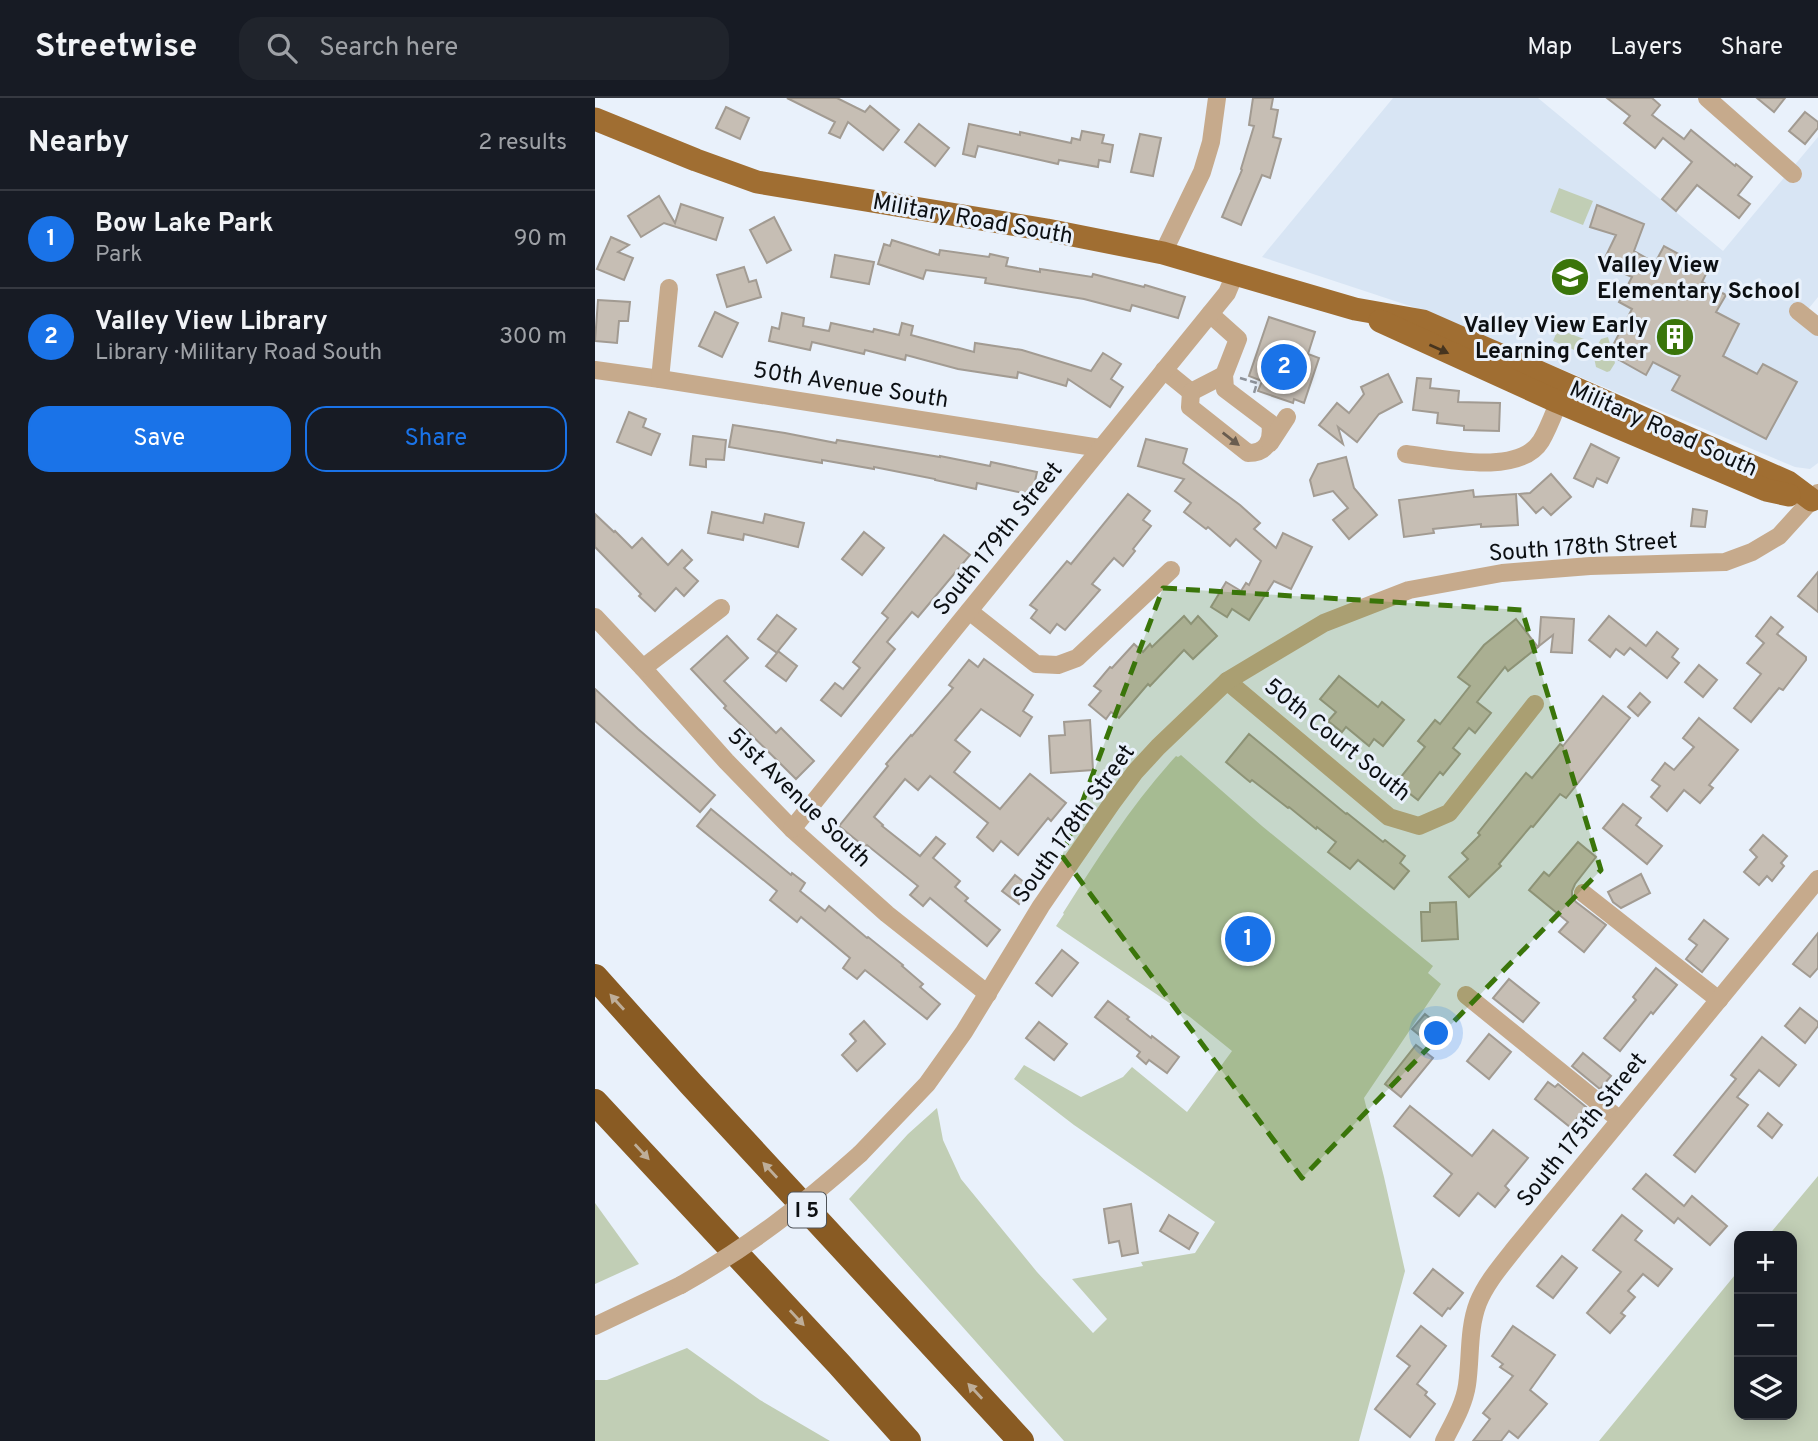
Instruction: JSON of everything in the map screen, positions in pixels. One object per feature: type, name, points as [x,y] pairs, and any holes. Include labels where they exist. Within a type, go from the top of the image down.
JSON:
[{"type":"highway","name":"I 5","points":[[595,977],[1021,1441]]},
{"type":"highway","points":[[595,1102],[908,1441]]},
{"type":"main road","name":"Military Road South","points":[[595,119],[757,182],[1047,230],[1163,253],[1355,309],[1423,321],[1562,393],[1788,482],[1816,498]]},
{"type":"street","points":[[1163,253],[1202,172],[1211,142],[1217,98]]},
{"type":"street","points":[[1707,98],[1793,174]]},
{"type":"street","name":"South 179th Street","points":[[792,829],[1227,293],[1235,274]]},
{"type":"street","points":[[660,379],[669,288]]},
{"type":"street","points":[[1210,314],[1238,339],[1231,376],[1225,389],[1270,424],[1270,443]]},
{"type":"street","name":"50th Avenue South","points":[[595,370],[1100,448]]},
{"type":"street","points":[[1164,370],[1191,392]]},
{"type":"street","points":[[1191,392],[1231,376]]},
{"type":"street","points":[[1191,392],[1190,407],[1248,453],[1264,449],[1287,417]]},
{"type":"street","points":[[1406,454],[1486,463],[1516,460],[1531,452],[1540,443],[1562,393]]},
{"type":"street","name":"South 178th Street","points":[[595,1326],[722,1262],[770,1229],[860,1154],[927,1084],[964,1032],[1041,906],[1112,803],[1158,747],[1227,681],[1324,623],[1409,590],[1502,573],[1590,566],[1724,562],[1752,552],[1779,536],[1816,498]]},
{"type":"street","points":[[969,611],[1036,664],[1058,665],[1077,658],[1171,570]]},
{"type":"street","points":[[643,668],[720,608]]},
{"type":"street","name":"51st Avenue South","points":[[595,617],[792,829],[887,914],[988,994]]},
{"type":"street","name":"50th Court South","points":[[1227,681],[1389,817],[1419,826],[1449,813],[1535,704]]},
{"type":"street","name":"South 175th Street","points":[[1444,1441],[1454,1423],[1466,1389],[1475,1313],[1488,1283],[1818,879]]},
{"type":"street","points":[[1583,893],[1719,1000]]},
{"type":"street","points":[[1466,995],[1620,1121]]},
{"type":"path","points":[[1231,376],[1259,384],[1253,397]]},
{"type":"highlighted area","points":[[1163,588],[1522,610],[1601,870],[1302,1178],[1062,856]]},
{"type":"shaded area","name":"Valley View Elementary School","points":[[1393,98],[1538,98],[1723,251],[1818,137],[1818,297],[1801,318],[1818,332],[1818,463],[1810,469],[1795,467],[1413,307],[1262,257]]},
{"type":"green space","points":[[1559,188],[1593,201],[1583,225],[1550,212]]},
{"type":"green space","points":[[1558,329],[1584,339],[1579,352],[1553,341]]},
{"type":"green space","points":[[1608,337],[1615,363],[1607,372],[1596,367],[1593,353],[1601,339]]},
{"type":"green space","points":[[1181,755],[1262,826],[1433,966],[1428,973],[1441,984],[1364,1098],[1405,1271],[1359,1441],[1064,1441],[849,1199],[908,1134],[937,1108],[943,1140],[961,1179],[1037,1272],[1093,1333],[1107,1319],[1072,1279],[1143,1266],[1141,1262],[1195,1253],[1215,1222],[1074,1125],[1014,1079],[1024,1065],[1081,1097],[1123,1077],[1132,1067],[1187,1112],[1232,1051],[1190,1017],[1056,926],[1130,812],[1176,756]]},
{"type":"green space","points":[[1818,1176],[1818,1441],[1599,1441],[1734,1276],[1734,1420],[1797,1420],[1797,1231],[1772,1231]]},
{"type":"green space","points":[[595,1203],[639,1264],[595,1284]]},
{"type":"green space","points":[[687,1348],[760,1400],[830,1441],[595,1441],[595,1380],[607,1380]]},
{"type":"building","points":[[787,98],[837,98],[865,112],[870,106],[899,130],[883,150],[848,122],[840,138],[829,133],[835,122]]},
{"type":"building","points":[[1253,98],[1273,98],[1271,109],[1278,110],[1273,137],[1281,139],[1270,178],[1262,175],[1241,225],[1222,217],[1242,170],[1254,126],[1249,125]]},
{"type":"building","points":[[1607,98],[1652,98],[1660,105],[1652,115],[1684,139],[1691,130],[1752,177],[1738,195],[1750,204],[1739,218],[1697,185],[1676,211],[1662,199],[1692,162],[1663,138],[1655,148],[1624,123],[1630,116]]},
{"type":"building","points":[[1757,98],[1785,98],[1774,112]]},
{"type":"building","points":[[726,107],[749,118],[740,139],[716,128]]},
{"type":"building","points":[[1805,112],[1818,122],[1818,128],[1805,144],[1789,131]]},
{"type":"building","points":[[919,124],[949,148],[935,166],[905,142]]},
{"type":"building","points":[[969,124],[1071,143],[1072,138],[1080,140],[1082,131],[1104,135],[1102,143],[1113,145],[1110,162],[1099,160],[1098,167],[1059,160],[1058,164],[978,146],[975,157],[963,154]]},
{"type":"building","points":[[1140,134],[1161,138],[1153,176],[1131,172]]},
{"type":"building","points":[[659,196],[675,223],[681,204],[723,218],[716,240],[664,223],[641,237],[628,216]]},
{"type":"building","name":"Valley View Early Learning Center","points":[[1597,205],[1644,224],[1634,251],[1655,263],[1664,246],[1708,270],[1702,282],[1726,295],[1716,312],[1739,324],[1723,356],[1757,374],[1763,364],[1797,382],[1766,439],[1672,390],[1680,376],[1653,362],[1646,375],[1616,358],[1618,353],[1611,349],[1632,309],[1619,302],[1632,277],[1602,264],[1616,235],[1590,227]]},
{"type":"building","points":[[774,217],[791,250],[767,263],[750,230]]},
{"type":"building","points":[[611,237],[629,245],[618,252],[633,258],[624,280],[597,269]]},
{"type":"building","points":[[892,240],[939,255],[940,250],[989,257],[990,254],[1008,258],[1006,266],[1092,277],[1093,274],[1185,297],[1178,318],[1132,305],[1130,311],[1084,299],[985,283],[986,278],[926,270],[923,279],[878,264],[884,244],[890,246]]},
{"type":"building","points":[[835,255],[874,262],[869,284],[831,277]]},
{"type":"building","points":[[744,267],[749,282],[756,280],[761,297],[727,307],[717,275]]},
{"type":"building","points":[[598,300],[630,302],[628,321],[619,321],[617,343],[595,341]]},
{"type":"building","points":[[715,312],[738,323],[722,357],[699,346]]},
{"type":"building","points":[[782,313],[804,318],[803,326],[829,331],[831,323],[899,335],[902,323],[913,326],[911,335],[974,352],[975,343],[1022,350],[1091,371],[1103,353],[1121,364],[1111,379],[1123,387],[1110,407],[1068,379],[1066,386],[1018,372],[1017,378],[958,369],[906,355],[905,360],[865,350],[864,354],[812,342],[810,350],[769,341],[772,327],[779,329]]},
{"type":"building","points":[[1269,317],[1315,332],[1308,354],[1319,358],[1304,403],[1294,399],[1293,403],[1258,391],[1262,381],[1249,376]]},
{"type":"building","points":[[1388,374],[1402,402],[1379,414],[1357,442],[1338,427],[1343,444],[1319,425],[1337,403],[1349,413],[1364,394],[1361,387]]},
{"type":"building","points":[[1417,378],[1431,379],[1430,388],[1459,391],[1458,402],[1500,403],[1499,431],[1464,430],[1464,426],[1437,423],[1438,413],[1413,410]]},
{"type":"building","points":[[629,412],[646,419],[643,427],[660,434],[651,455],[617,442]]},
{"type":"building","points":[[733,425],[990,466],[991,462],[1037,472],[1032,495],[977,483],[976,489],[874,467],[822,460],[822,463],[729,447]]},
{"type":"building","points":[[693,436],[726,440],[724,460],[706,459],[706,467],[690,465]]},
{"type":"building","points":[[1146,439],[1187,449],[1183,463],[1260,523],[1254,529],[1276,548],[1283,533],[1312,547],[1291,589],[1274,581],[1249,620],[1232,609],[1227,617],[1211,607],[1226,582],[1241,591],[1246,583],[1249,585],[1261,561],[1236,539],[1230,546],[1208,527],[1206,529],[1184,512],[1191,503],[1175,491],[1184,479],[1138,466]]},
{"type":"building","points":[[1591,444],[1619,458],[1607,483],[1597,478],[1593,487],[1574,478]]},
{"type":"building","points":[[1346,457],[1354,488],[1377,515],[1349,539],[1333,520],[1348,508],[1333,491],[1314,496],[1310,480],[1318,464]]},
{"type":"building","points":[[1551,474],[1571,497],[1551,515],[1543,507],[1536,513],[1519,494],[1530,493]]},
{"type":"building","points":[[1473,490],[1474,497],[1516,494],[1518,525],[1481,527],[1481,524],[1433,529],[1434,533],[1404,537],[1399,500]]},
{"type":"building","points":[[1128,494],[1150,511],[1143,520],[1151,526],[1123,566],[1114,558],[1092,584],[1100,590],[1065,630],[1057,624],[1050,633],[1031,618],[1037,610],[1030,605],[1067,561],[1071,564]]},
{"type":"building","points":[[1693,509],[1707,511],[1705,527],[1691,526]]},
{"type":"building","points":[[712,512],[763,523],[765,514],[804,523],[798,547],[744,534],[743,540],[708,533]]},
{"type":"building","points":[[595,514],[632,548],[642,538],[668,565],[682,550],[692,560],[684,568],[698,581],[684,596],[676,588],[655,611],[595,547]]},
{"type":"building","points":[[864,532],[884,548],[862,575],[842,559]]},
{"type":"building","points":[[944,535],[970,555],[918,617],[912,612],[887,642],[895,649],[841,716],[821,700],[835,683],[843,689],[860,668],[853,662],[888,618],[882,613]]},
{"type":"building","points":[[1818,572],[1818,612],[1798,596]]},
{"type":"building","points":[[777,615],[796,629],[778,651],[797,666],[786,681],[766,666],[777,653],[758,639]]},
{"type":"building","points":[[1184,616],[1191,624],[1198,616],[1217,636],[1193,659],[1184,650],[1150,686],[1148,684],[1119,718],[1111,712],[1106,719],[1089,705],[1101,691],[1094,686],[1134,644],[1143,652],[1150,644],[1152,647]]},
{"type":"building","points":[[1609,616],[1646,646],[1657,632],[1678,649],[1672,657],[1679,663],[1667,678],[1630,648],[1624,655],[1616,649],[1610,657],[1589,640]]},
{"type":"building","points":[[1541,617],[1574,619],[1572,653],[1551,652],[1553,635],[1539,646]]},
{"type":"building","points":[[1771,617],[1783,627],[1777,634],[1806,657],[1806,660],[1783,690],[1779,688],[1751,722],[1734,708],[1761,674],[1747,663],[1764,643],[1756,636]]},
{"type":"building","points":[[1516,619],[1538,647],[1508,671],[1505,667],[1477,702],[1491,713],[1475,733],[1469,728],[1453,748],[1460,754],[1443,775],[1440,772],[1418,800],[1396,783],[1425,747],[1418,741],[1435,720],[1440,724],[1470,686],[1458,677],[1484,645]]},
{"type":"building","points":[[727,636],[748,658],[724,681],[776,733],[781,728],[814,761],[796,779],[724,708],[726,706],[691,669]]},
{"type":"building","points":[[984,659],[1033,695],[1023,711],[1032,717],[1020,736],[981,709],[955,740],[970,752],[954,772],[1000,809],[1030,774],[1066,803],[1051,821],[1048,818],[1018,855],[1001,841],[993,851],[977,837],[988,823],[930,776],[918,790],[905,779],[874,817],[920,856],[936,837],[945,844],[933,858],[960,881],[955,887],[968,898],[965,901],[1000,930],[987,946],[930,898],[923,906],[910,895],[918,886],[839,826],[888,766],[886,764],[953,688],[949,685],[969,660],[978,667]]},
{"type":"building","points":[[1699,665],[1717,680],[1703,697],[1685,682]]},
{"type":"building","points":[[1339,676],[1378,707],[1382,702],[1404,720],[1383,746],[1374,739],[1369,746],[1346,727],[1342,732],[1328,721],[1336,712],[1320,699]]},
{"type":"building","points":[[595,689],[715,795],[700,812],[595,721]]},
{"type":"building","points":[[1640,693],[1650,702],[1638,716],[1628,707]]},
{"type":"building","points":[[1603,696],[1630,718],[1566,798],[1560,794],[1499,864],[1501,866],[1469,897],[1449,877],[1468,859],[1462,853],[1480,835],[1478,833],[1526,773],[1532,778],[1560,744],[1563,746]]},
{"type":"building","points":[[1699,718],[1738,750],[1709,785],[1713,788],[1700,803],[1684,790],[1667,811],[1651,797],[1660,786],[1652,780],[1665,763],[1674,770],[1694,747],[1683,738]]},
{"type":"building","points":[[1090,720],[1093,770],[1051,773],[1049,736],[1065,735],[1064,722]]},
{"type":"building","points":[[1249,734],[1346,814],[1405,856],[1400,863],[1409,871],[1394,889],[1358,860],[1350,869],[1328,852],[1336,842],[1226,762]]},
{"type":"building","points":[[1623,804],[1641,818],[1636,825],[1662,846],[1647,864],[1603,828]]},
{"type":"building","points":[[711,809],[791,875],[792,873],[805,883],[800,891],[825,911],[829,906],[923,984],[920,987],[940,1004],[927,1019],[865,970],[857,979],[843,968],[850,958],[801,917],[797,922],[770,900],[777,891],[697,826]]},
{"type":"building","points":[[1763,835],[1787,856],[1781,863],[1784,866],[1772,881],[1767,876],[1759,885],[1744,872],[1757,857],[1750,850]]},
{"type":"building","points":[[1578,842],[1596,857],[1575,884],[1572,897],[1606,925],[1584,952],[1559,932],[1568,922],[1529,890],[1544,872],[1549,876]]},
{"type":"building","points":[[1641,874],[1650,893],[1621,908],[1613,902],[1608,892]]},
{"type":"building","points":[[1015,875],[1031,888],[1019,904],[1002,891]]},
{"type":"building","points":[[1456,902],[1458,939],[1422,941],[1421,912],[1430,912],[1430,903]]},
{"type":"building","points":[[1704,920],[1728,939],[1702,972],[1686,959],[1697,945],[1689,939]]},
{"type":"building","points":[[1818,933],[1818,968],[1810,977],[1793,964]]},
{"type":"building","points":[[1062,950],[1078,963],[1052,996],[1036,983]]},
{"type":"building","points":[[1656,968],[1677,985],[1620,1051],[1604,1038],[1636,1000],[1633,997]]},
{"type":"building","points":[[1509,979],[1539,1003],[1523,1022],[1493,998]]},
{"type":"building","points":[[1108,1001],[1151,1038],[1152,1036],[1179,1057],[1167,1073],[1149,1060],[1146,1064],[1137,1056],[1140,1052],[1095,1017]]},
{"type":"building","points":[[1800,1008],[1818,1022],[1818,1026],[1805,1043],[1785,1026]]},
{"type":"building","points":[[1425,1014],[1441,1027],[1428,1042],[1412,1029]]},
{"type":"building","points":[[864,1021],[885,1044],[857,1071],[842,1055],[856,1041],[850,1034]]},
{"type":"building","points":[[1039,1022],[1067,1044],[1054,1060],[1026,1038]]},
{"type":"building","points":[[1489,1034],[1511,1052],[1489,1079],[1467,1061]]},
{"type":"building","points":[[1762,1037],[1796,1065],[1779,1086],[1759,1070],[1737,1097],[1748,1105],[1695,1172],[1674,1155],[1736,1079],[1731,1075]]},
{"type":"building","points":[[1416,1045],[1433,1058],[1401,1097],[1385,1084]]},
{"type":"building","points":[[1583,1053],[1611,1076],[1600,1089],[1572,1066]]},
{"type":"building","points":[[1548,1082],[1555,1087],[1558,1084],[1586,1107],[1570,1127],[1535,1099]]},
{"type":"building","points":[[1410,1106],[1472,1156],[1493,1130],[1528,1158],[1505,1186],[1509,1190],[1495,1207],[1478,1193],[1459,1216],[1434,1196],[1452,1174],[1394,1126]]},
{"type":"building","points":[[1768,1113],[1782,1125],[1772,1138],[1758,1126]]},
{"type":"building","points":[[1646,1174],[1684,1206],[1692,1196],[1727,1226],[1710,1245],[1678,1218],[1674,1223],[1633,1189]]},
{"type":"building","points":[[1131,1204],[1138,1253],[1122,1256],[1119,1241],[1109,1243],[1104,1209]]},
{"type":"building","points":[[1169,1215],[1198,1233],[1189,1249],[1160,1231]]},
{"type":"building","points":[[1622,1215],[1642,1231],[1635,1240],[1672,1269],[1658,1286],[1643,1274],[1628,1291],[1635,1297],[1621,1313],[1625,1316],[1610,1333],[1587,1313],[1621,1272],[1593,1250]]},
{"type":"building","points":[[1562,1256],[1577,1268],[1553,1298],[1537,1286]]},
{"type":"building","points":[[1433,1269],[1463,1293],[1442,1316],[1414,1293]]},
{"type":"building","points":[[1421,1326],[1446,1346],[1417,1384],[1435,1404],[1410,1437],[1375,1409],[1410,1366],[1397,1356]]},
{"type":"building","points":[[1513,1326],[1555,1355],[1530,1390],[1547,1404],[1518,1438],[1509,1431],[1501,1441],[1473,1441],[1490,1419],[1483,1413],[1513,1376],[1500,1367],[1503,1364],[1492,1356]]},
{"type":"place","name":"Valley View Elementary School","points":[[1570,277]]},
{"type":"place","name":"Valley View Early Learning Center","points":[[1675,337]]},
{"type":"place","name":"Valley View Library","points":[[1284,367]]},
{"type":"place","name":"Bow Lake Park","points":[[1248,939]]}]
